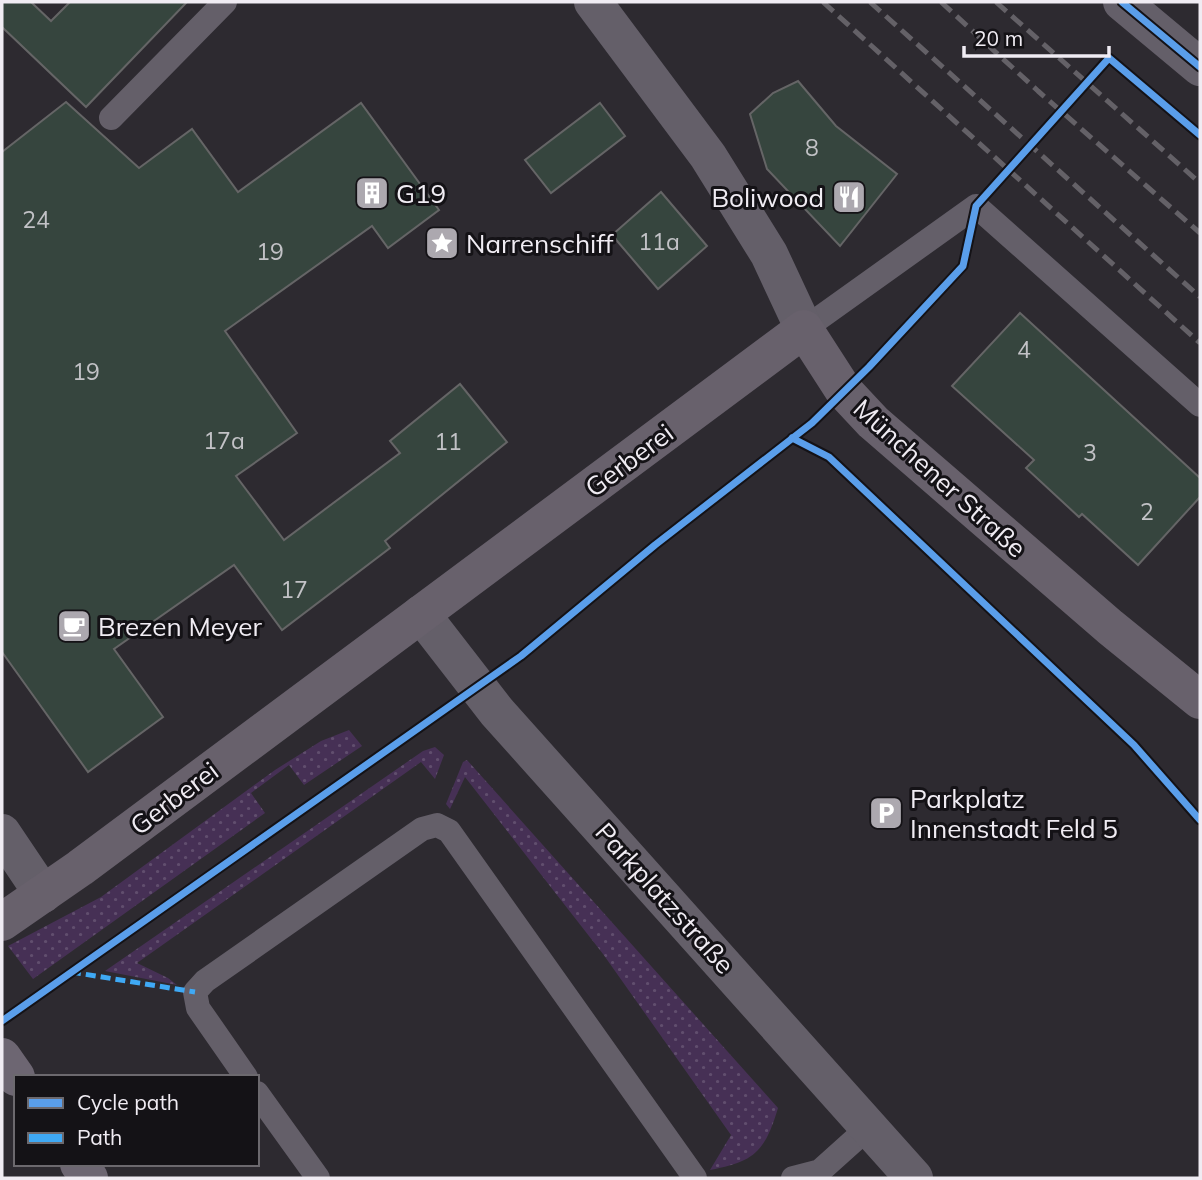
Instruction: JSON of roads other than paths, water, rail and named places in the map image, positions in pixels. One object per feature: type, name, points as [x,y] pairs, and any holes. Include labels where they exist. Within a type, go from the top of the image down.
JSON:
[{"type":"highway","points":[[2,1057],[15,1075]]},
{"type":"main road","name":"Gerberei","points":[[2,922],[44,894],[804,329]]},
{"type":"main road","name":"Münchener Straße","points":[[804,329],[844,391],[873,422],[1110,628],[1200,700]]},
{"type":"street","name":"Münchener Straße","points":[[593,2],[708,156],[769,254],[804,329]]},
{"type":"street","points":[[1122,2],[1200,67]]},
{"type":"street","name":"Parkplatzstraße","points":[[421,614],[497,712],[914,1178]]},
{"type":"street","points":[[2,833],[44,894]]},
{"type":"lane","points":[[111,118],[225,2]]},
{"type":"lane","name":"Gerberei","points":[[804,329],[976,206],[1200,405]]},
{"type":"lane","points":[[245,1075],[198,1009],[195,992],[205,981],[422,829],[438,825],[449,831],[695,1178]]},
{"type":"lane","points":[[259,1096],[318,1178]]},
{"type":"lane","points":[[793,1178],[819,1175],[869,1126]]},
{"type":"railway","points":[[823,2],[1200,343]]},
{"type":"railway","points":[[870,2],[1200,297]]},
{"type":"railway","points":[[941,2],[1200,233]]},
{"type":"railway","points":[[996,2],[1200,183]]},
{"type":"place","name":"G19","points":[[372,193]]},
{"type":"place","name":"Boliwood","points":[[849,197]]},
{"type":"place","name":"Narrenschiff","points":[[442,243]]},
{"type":"place","name":"Brezen Meyer","points":[[74,626]]},
{"type":"place","name":"Parkplatz Innenstadt Feld 5","points":[[886,813]]}]
